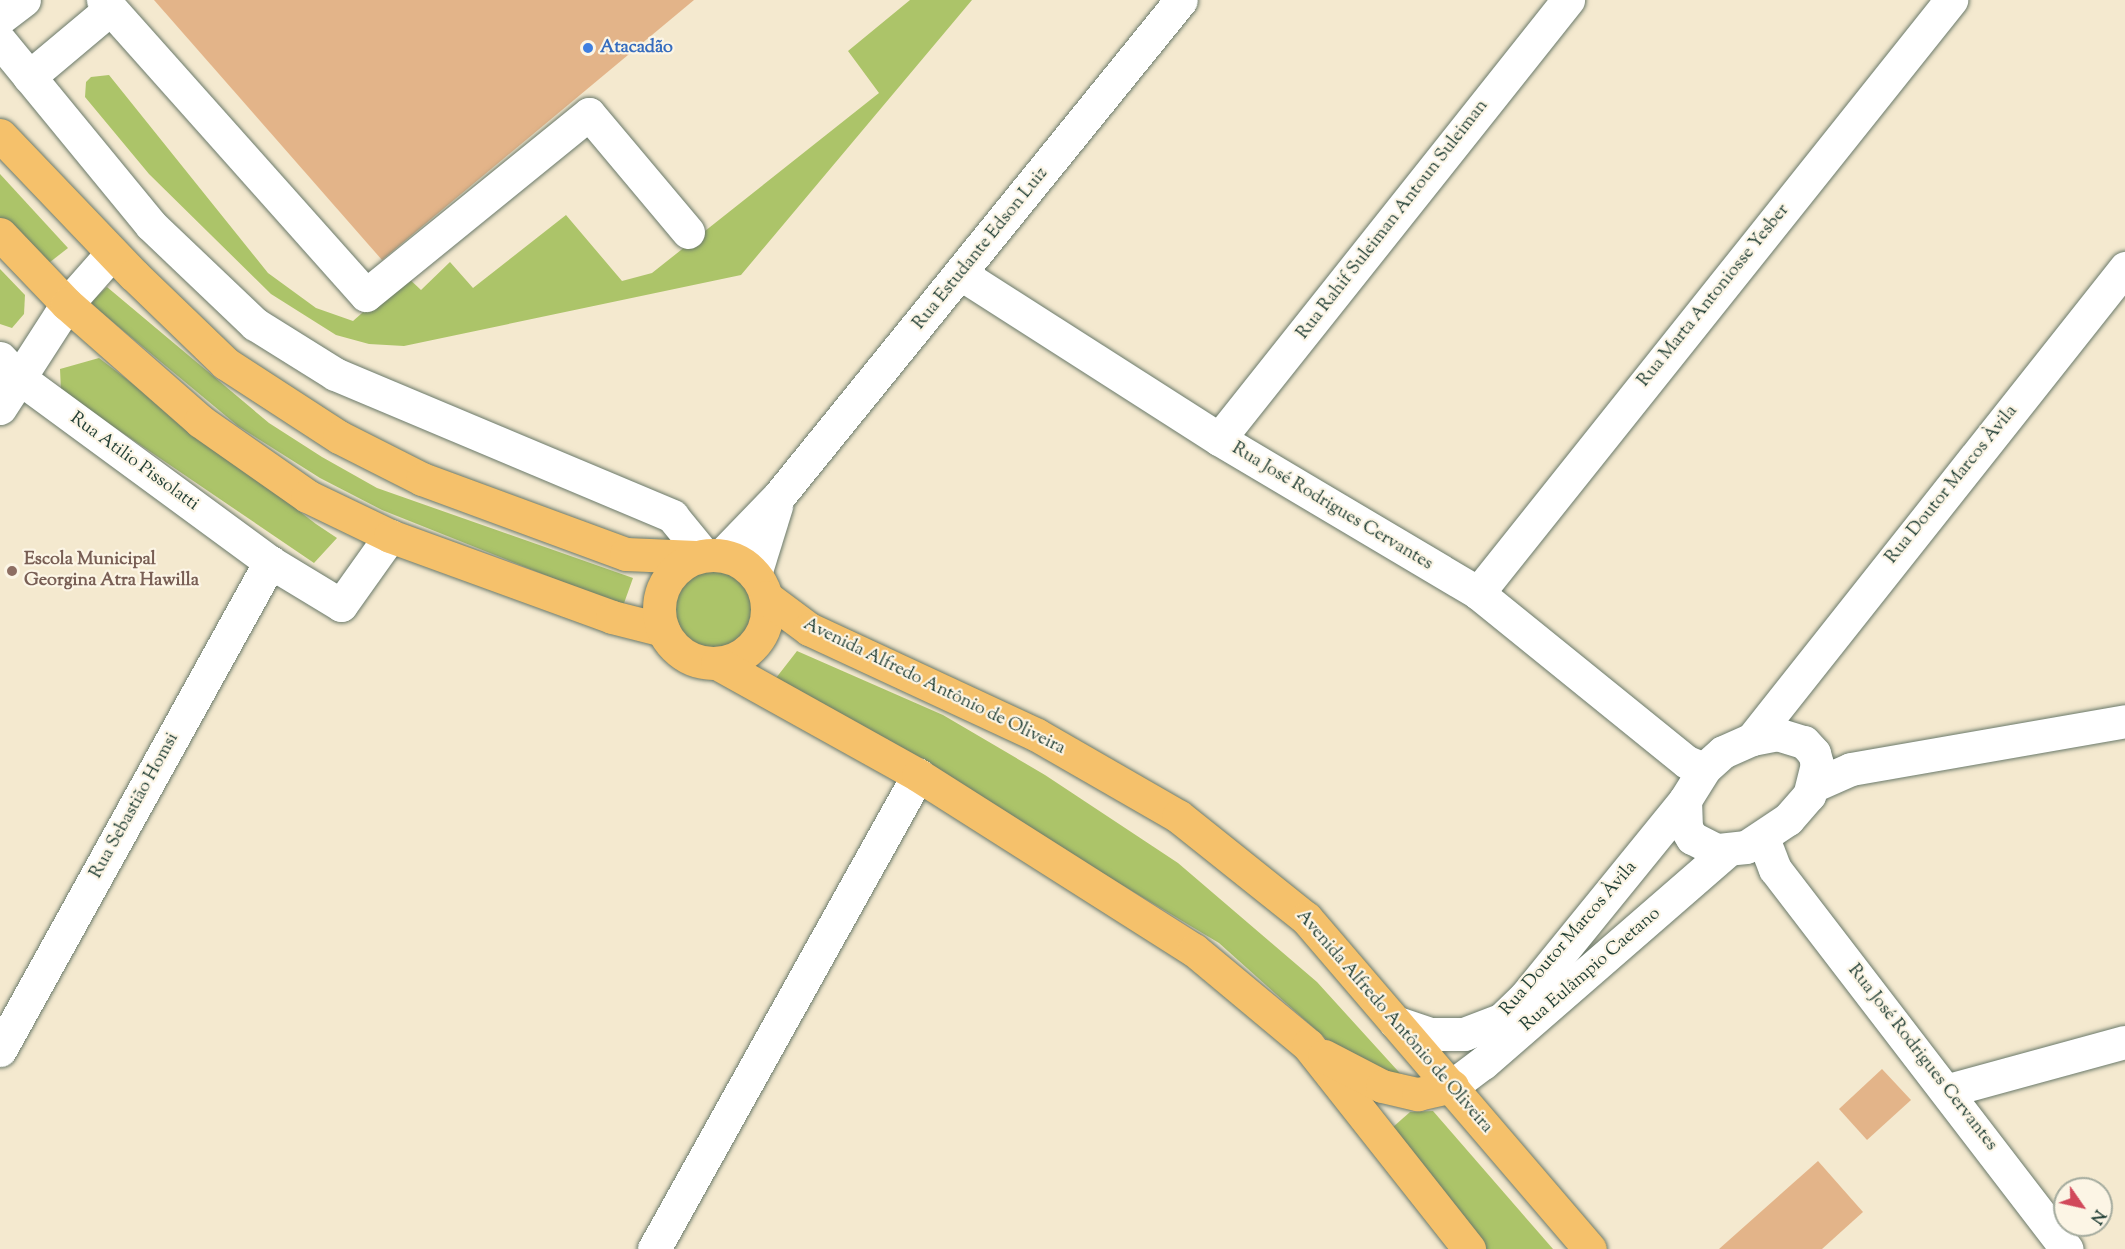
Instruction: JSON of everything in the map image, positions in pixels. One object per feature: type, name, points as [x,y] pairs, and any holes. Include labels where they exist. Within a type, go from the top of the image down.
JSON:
[{"type":"main road","points":[[0,135],[112,253],[225,363],[339,438],[422,478],[626,554],[707,556],[741,562],[761,586],[764,624],[750,648],[717,663]]},
{"type":"main road","points":[[0,234],[67,304],[200,422],[307,496],[390,536],[612,617],[663,630]]},
{"type":"main road","points":[[707,556],[671,574],[663,587],[659,601],[663,630],[679,651],[691,658],[717,663],[918,775],[1194,950],[1308,1045],[1350,1073],[1382,1086],[1418,1094],[1452,1086]]},
{"type":"main road","name":"Avenida Alfredo Antônio de Oliveira","points":[[761,586],[810,629],[1037,735],[1178,816],[1306,918],[1590,1249]]},
{"type":"main road","points":[[1308,1045],[1469,1249]]},
{"type":"street","points":[[0,18],[24,0]]},
{"type":"street","name":"Rua Estudante Edson Luiz","points":[[707,556],[779,496],[1181,0]]},
{"type":"street","name":"Rua Rahif Suleiman Antoun Suleiman","points":[[1219,439],[1568,0]]},
{"type":"street","name":"Rua Marta Antoniosse Yesber","points":[[1478,593],[1951,0]]},
{"type":"street","points":[[29,77],[106,4],[366,295],[589,114],[688,232]]},
{"type":"street","points":[[0,41],[151,225],[255,324],[335,374],[672,516],[707,556]]},
{"type":"street","points":[[0,408],[9,368],[112,253]]},
{"type":"street","name":"Rua Doutor Marcos Àvila","points":[[1765,736],[1780,702],[2125,268]]},
{"type":"street","name":"Rua José Rodrigues Cervantes","points":[[961,274],[1219,439],[1478,593],[1693,778]]},
{"type":"street","name":"Rua Atilio Pissolatti","points":[[9,368],[270,562],[341,605],[390,536]]},
{"type":"street","name":"Rua Estudante Edson Luiz","points":[[761,586],[779,496]]},
{"type":"street","name":"Rua Sebastião Homsi","points":[[0,1050],[270,562]]},
{"type":"street","points":[[1816,774],[2125,721]]},
{"type":"street","points":[[1765,736],[1804,742],[1816,774],[1799,809],[1745,846],[1704,847],[1692,838],[1686,828],[1693,778],[1723,752],[1765,736]]},
{"type":"street","points":[[654,1249],[918,775]]},
{"type":"street","name":"Rua Doutor Marcos Àvila","points":[[1395,1022],[1429,1034],[1464,1034],[1501,1020],[1525,997],[1693,778]]},
{"type":"street","name":"Rua José Rodrigues Cervantes","points":[[1745,846],[1775,869],[1949,1090],[2067,1249]]},
{"type":"street","name":"Rua Eulâmpio Caetano","points":[[1452,1086],[1483,1063],[1745,846]]},
{"type":"street","points":[[1949,1090],[2125,1042]]},
{"type":"green space","points":[[910,0],[972,0],[741,275],[404,346],[369,344],[336,335],[271,294],[149,174],[85,97],[86,82],[91,77],[109,75],[268,273],[316,308],[353,321],[405,275],[421,290],[450,262],[473,288],[566,215],[622,281],[652,273],[879,93],[848,51]]},
{"type":"green space","points":[[0,174],[68,248],[45,266],[0,219]]},
{"type":"green space","points":[[0,269],[25,295],[24,314],[12,328],[0,324]]},
{"type":"green space","points":[[107,287],[269,423],[322,457],[377,488],[633,578],[623,606],[382,510],[320,478],[238,426],[90,303]]},
{"type":"green space","points":[[99,358],[337,538],[314,563],[61,391],[60,369]]},
{"type":"green space","points":[[705,564],[723,564],[739,571],[751,583],[758,599],[758,617],[751,633],[739,645],[723,652],[705,652],[689,645],[677,633],[670,617],[670,599],[677,583],[689,571]]},
{"type":"green space","points":[[797,651],[943,715],[1045,775],[1178,863],[1317,982],[1407,1081],[1354,1064],[1219,943],[776,678]]},
{"type":"green space","points":[[1433,1111],[1553,1249],[1480,1249],[1384,1135],[1410,1112]]},
{"type":"building","points":[[154,0],[694,0],[382,260]]},
{"type":"building","points":[[1882,1069],[1911,1100],[1867,1140],[1839,1109]]},
{"type":"building","points":[[1818,1161],[1863,1212],[1822,1249],[1719,1249]]},
{"type":"place","name":"Atacadão","points":[[588,48]]},
{"type":"place","name":"Escola Municipal Georgina Atra Hawilla","points":[[12,571]]}]
